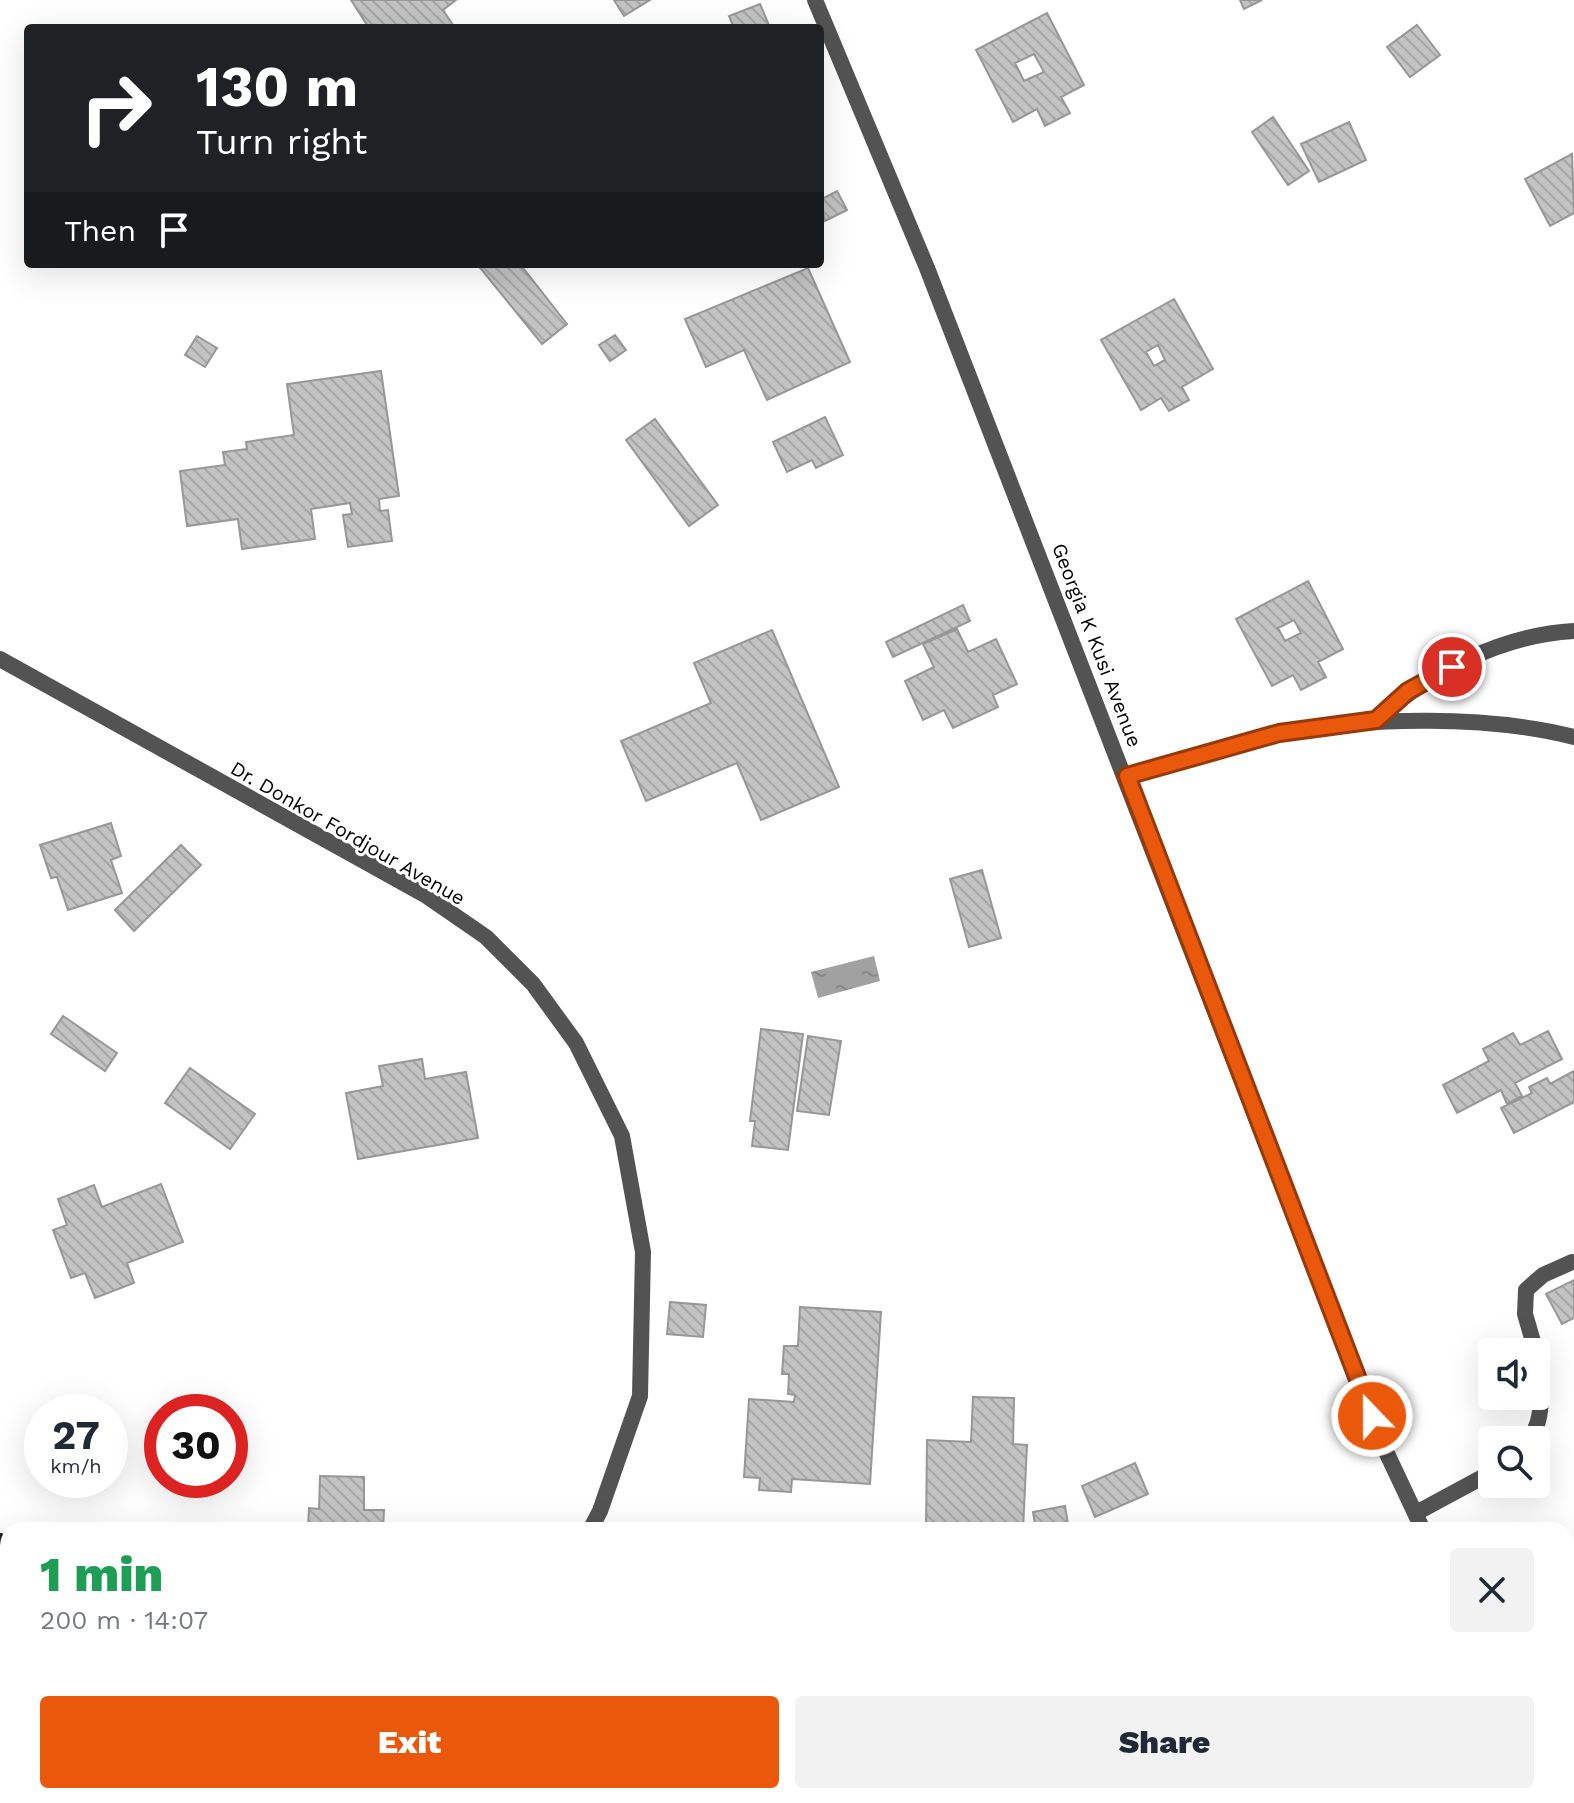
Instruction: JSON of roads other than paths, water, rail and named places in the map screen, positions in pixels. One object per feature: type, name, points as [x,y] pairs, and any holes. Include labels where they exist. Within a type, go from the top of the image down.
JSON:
[{"type":"street","name":"Georgia K Kusi Avenue","points":[[815,0],[933,283],[1127,776],[1382,1443],[1420,1522]]},
{"type":"street","points":[[1376,720],[1408,691],[1498,646],[1574,631]]},
{"type":"street","name":"Dr. Donkor Fordjour Avenue","points":[[0,659],[425,895],[486,937],[533,984],[576,1043],[622,1136],[643,1252],[640,1396],[594,1522]]},
{"type":"street","points":[[1127,776],[1279,733],[1376,720],[1540,728],[1574,737]]},
{"type":"street","points":[[1532,1338],[1525,1314],[1526,1290],[1543,1275],[1572,1262]]},
{"type":"street","points":[[1416,1513],[1478,1480]]},
{"type":"water","points":[[874,956],[880,981],[818,998],[811,972]]}]
